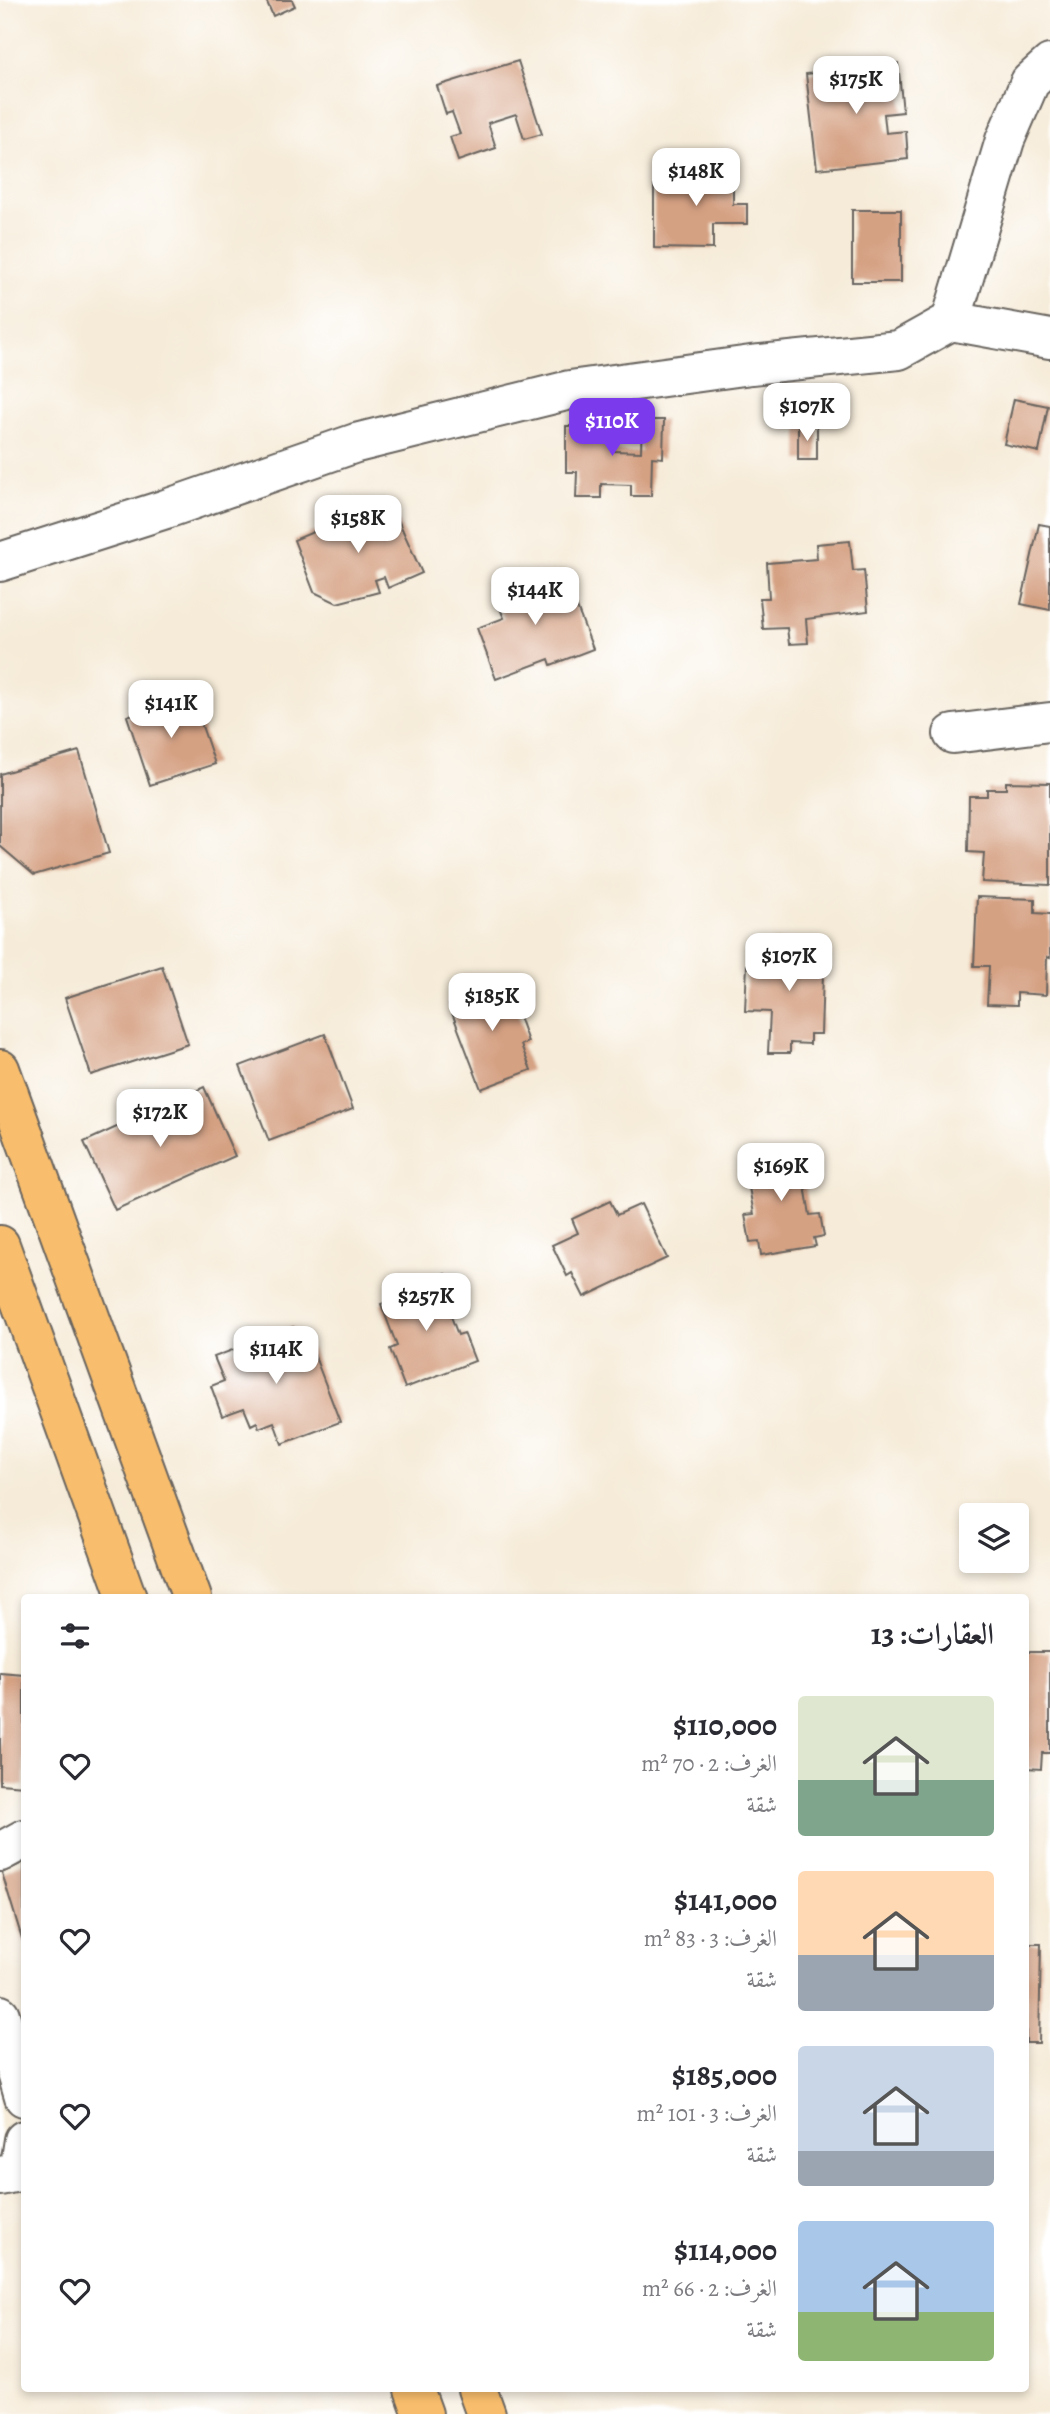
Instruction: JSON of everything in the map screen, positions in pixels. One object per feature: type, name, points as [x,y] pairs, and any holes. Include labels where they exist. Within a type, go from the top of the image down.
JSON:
[{"type":"main road","points":[[0,1069],[191,1594]]},
{"type":"main road","points":[[0,1245],[126,1594]]},
{"type":"main road","points":[[415,2392],[423,2414]]},
{"type":"main road","points":[[478,2392],[486,2414]]},
{"type":"street","points":[[951,321],[1005,140],[1030,82],[1050,64]]},
{"type":"street","points":[[0,562],[166,509],[356,443],[570,390],[751,365],[899,350],[951,321],[1050,339]]},
{"type":"street","points":[[953,734],[1050,722]]},
{"type":"street","points":[[0,1852],[21,1841]]},
{"type":"street","points":[[0,2015],[21,2087]]},
{"type":"street","points":[[0,2176],[19,2172],[21,2159]]},
{"type":"building","points":[[266,0],[292,0],[295,6],[273,16]]},
{"type":"building","points":[[518,61],[542,134],[524,139],[516,114],[488,123],[496,148],[458,161],[450,137],[460,134],[452,112],[446,114],[437,86]]},
{"type":"building","points":[[898,63],[903,112],[884,114],[886,133],[906,131],[908,159],[817,169],[806,74]]},
{"type":"building","points":[[679,166],[733,167],[733,204],[747,204],[747,224],[713,224],[713,249],[654,248],[654,186],[679,187]]},
{"type":"building","points":[[852,210],[901,210],[901,282],[852,282]]},
{"type":"building","points":[[1014,399],[1048,406],[1039,452],[1004,444]]},
{"type":"building","points":[[594,418],[615,418],[614,451],[641,452],[642,420],[664,420],[663,458],[652,457],[651,496],[631,496],[631,485],[601,484],[601,498],[576,498],[577,472],[566,472],[566,426],[594,426]]},
{"type":"building","points":[[798,426],[817,426],[817,460],[798,460]]},
{"type":"building","points":[[389,500],[422,573],[388,588],[384,577],[375,580],[379,592],[337,603],[314,592],[294,540]]},
{"type":"building","points":[[1039,524],[1050,526],[1050,610],[1021,604]]},
{"type":"building","points":[[850,541],[853,571],[864,570],[868,611],[806,619],[808,643],[789,644],[787,628],[763,629],[760,598],[769,598],[767,563],[817,559],[816,544]]},
{"type":"building","points":[[563,571],[593,649],[551,665],[549,659],[496,679],[477,628],[504,618],[495,596]]},
{"type":"building","points":[[191,694],[215,764],[150,785],[127,716]]},
{"type":"building","points":[[79,751],[109,853],[34,875],[0,846],[0,774]]},
{"type":"building","points":[[1006,782],[1050,783],[1050,885],[982,882],[984,853],[968,852],[969,796],[987,796],[987,789],[1006,789]]},
{"type":"building","points":[[977,897],[1035,899],[1035,913],[1050,914],[1050,958],[1047,957],[1046,995],[1017,993],[1017,1005],[987,1004],[989,966],[974,966]]},
{"type":"building","points":[[772,941],[824,943],[821,1034],[810,1034],[810,1044],[790,1043],[790,1053],[768,1053],[770,1012],[745,1011],[747,965],[771,966]]},
{"type":"building","points":[[162,966],[188,1044],[91,1075],[65,998]]},
{"type":"building","points":[[497,974],[509,1004],[514,1002],[528,1042],[521,1045],[531,1070],[481,1089],[449,1005],[476,995],[471,984]]},
{"type":"building","points":[[325,1034],[353,1109],[269,1141],[240,1066]]},
{"type":"building","points":[[204,1087],[235,1156],[115,1210],[84,1142]]},
{"type":"building","points":[[799,1151],[800,1156],[813,1153],[816,1171],[803,1174],[810,1215],[820,1214],[824,1236],[814,1238],[816,1246],[761,1255],[759,1241],[750,1242],[745,1215],[754,1214],[744,1161]]},
{"type":"building","points":[[610,1201],[617,1215],[641,1204],[667,1258],[584,1297],[572,1273],[567,1276],[552,1245],[578,1233],[572,1219]]},
{"type":"building","points":[[445,1274],[455,1300],[446,1303],[458,1335],[464,1333],[475,1361],[405,1388],[390,1349],[397,1346],[381,1304],[415,1291],[413,1286]]},
{"type":"building","points":[[293,1327],[303,1352],[312,1349],[340,1422],[282,1444],[274,1422],[259,1428],[257,1422],[251,1425],[244,1408],[222,1416],[211,1386],[224,1381],[214,1357]]},
{"type":"building","points":[[1029,1652],[1050,1652],[1050,1753],[1042,1753],[1041,1769],[1029,1768]]},
{"type":"building","points":[[0,1673],[21,1675],[21,1786],[0,1784]]},
{"type":"building","points":[[21,1864],[21,1935],[2,1873]]},
{"type":"building","points":[[1029,1944],[1041,1944],[1039,2043],[1029,2043]]}]
